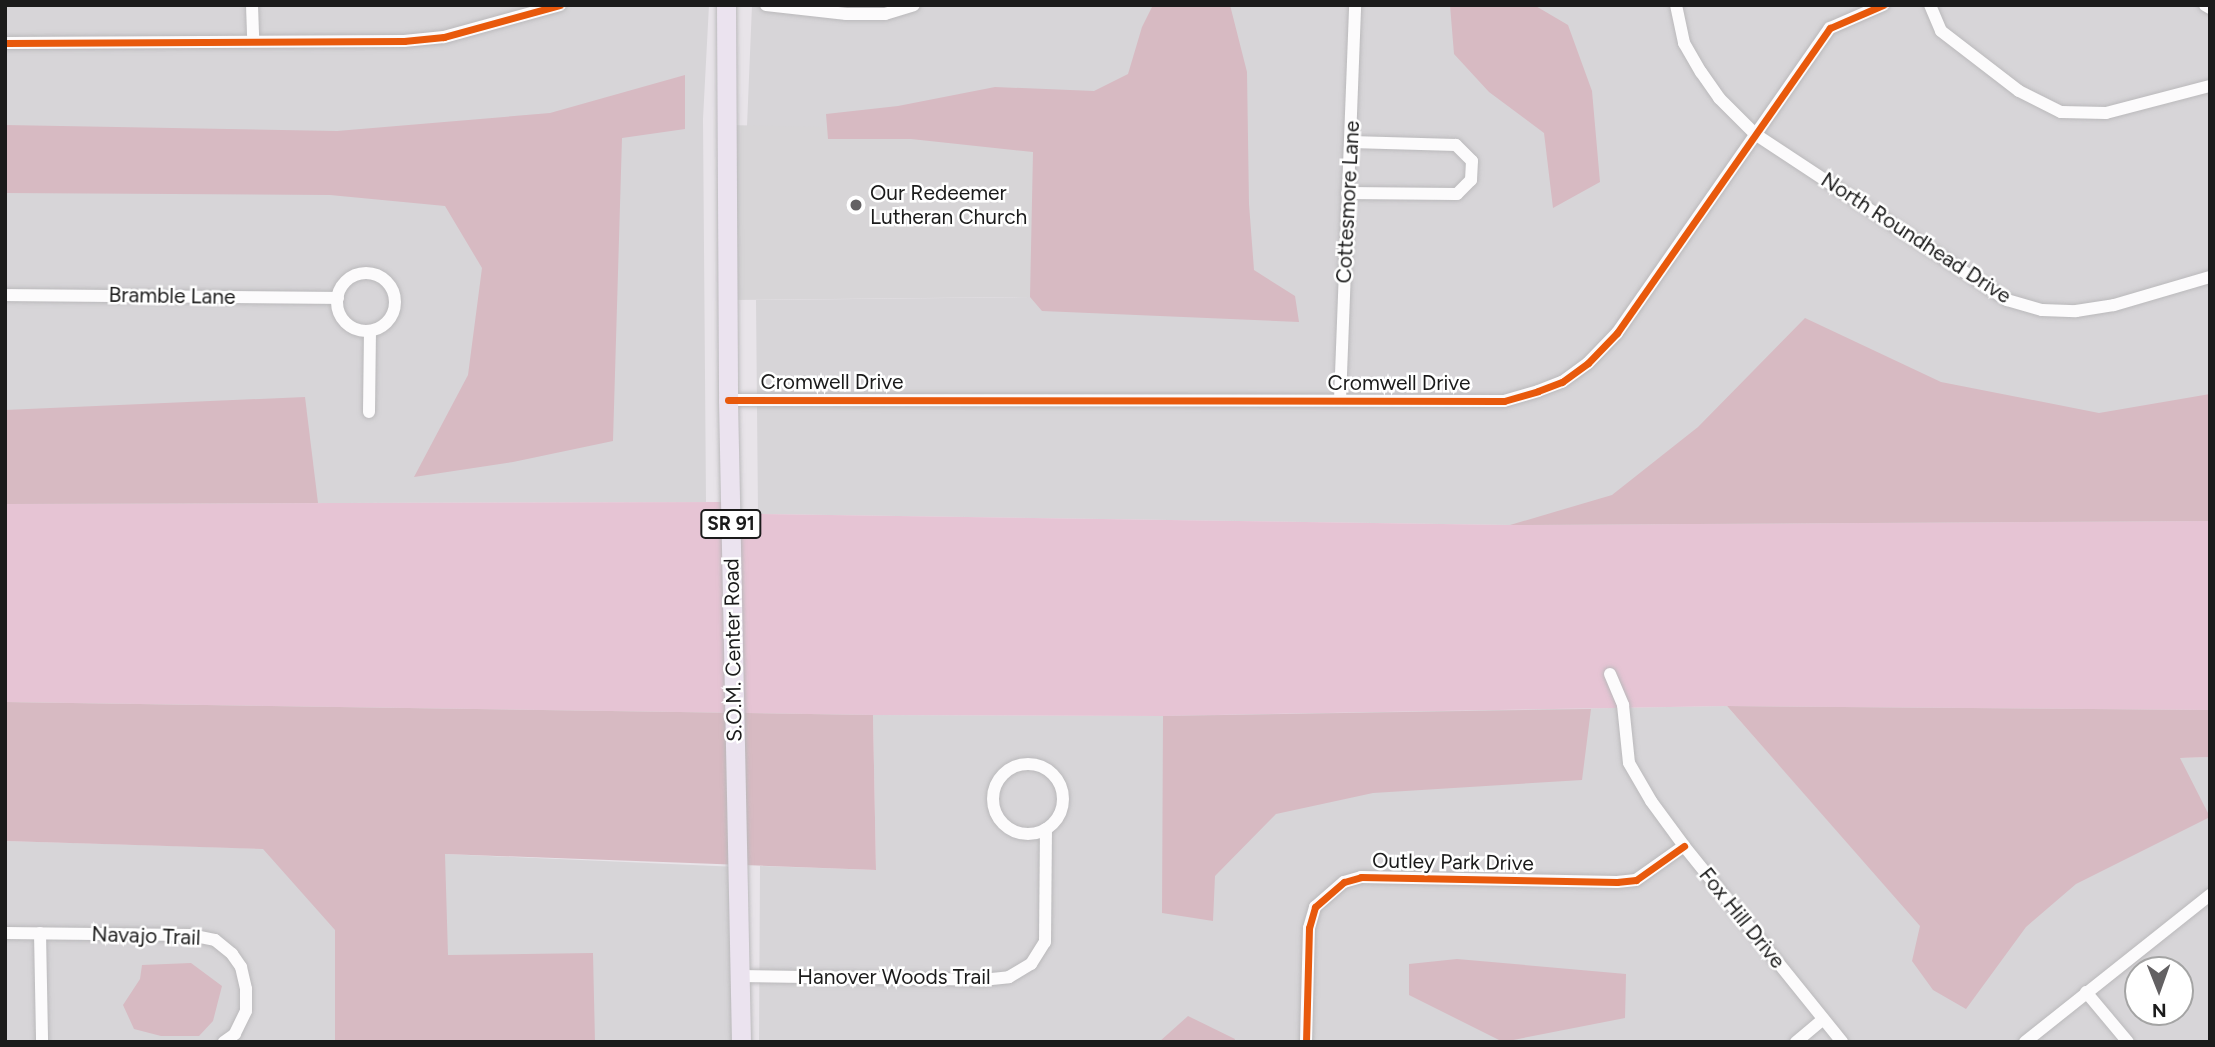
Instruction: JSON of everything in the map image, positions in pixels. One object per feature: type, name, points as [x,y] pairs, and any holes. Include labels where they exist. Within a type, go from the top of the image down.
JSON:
[{"type":"main road","name":"S.O.M. Center Road","points":[[726,5],[728,400],[741,1042]]},
{"type":"street","points":[[253,5],[253,41]]},
{"type":"street","points":[[5,43],[404,41],[444,37],[559,5]]},
{"type":"street","points":[[766,5],[846,14],[885,14],[914,5]]},
{"type":"street","name":"Cottesmore Lane","points":[[1340,400],[1356,5]]},
{"type":"street","name":"North Roundhead Drive","points":[[1676,5],[1684,43],[1701,72],[1719,98],[1755,134],[2007,300],[2042,310],[2076,311],[2114,305],[2210,277]]},
{"type":"street","name":"Cromwell Drive","points":[[728,400],[1504,401],[1562,382],[1588,363],[1617,333],[1830,27],[1883,5]]},
{"type":"street","points":[[1930,5],[1941,31],[2018,91],[2062,112],[2106,113],[2210,86]]},
{"type":"street","points":[[2205,5],[2210,8]]},
{"type":"street","points":[[1347,193],[1457,194],[1471,180],[1472,161],[1456,145],[1351,142]]},
{"type":"street","points":[[374,275],[383,279],[394,295],[395,305],[387,323],[370,331],[353,328],[346,323],[338,307],[338,298],[347,281],[355,276],[374,275]]},
{"type":"street","name":"Bramble Lane","points":[[5,295],[338,298]]},
{"type":"street","points":[[369,412],[370,331]]},
{"type":"street","name":"Fox Hill Drive","points":[[1610,674],[1623,705],[1629,763],[1684,846],[1842,1042]]},
{"type":"street","name":"Hanover Woods Trail","points":[[740,976],[982,980],[1009,977],[1031,964],[1045,942],[1046,829],[1061,810],[1061,787],[1046,769],[1035,765],[1012,767],[996,783],[993,794],[997,816],[1014,831],[1025,834],[1046,829]]},
{"type":"street","name":"Outley Park Drive","points":[[1306,1042],[1308,928],[1315,907],[1344,882],[1362,877],[1617,882],[1636,880],[1684,846]]},
{"type":"street","points":[[2025,1042],[2210,895]]},
{"type":"street","name":"Navajo Trail","points":[[5,933],[190,934],[215,940],[236,960],[246,989],[246,1011],[235,1034],[224,1042]]},
{"type":"street","points":[[40,933],[42,1042]]},
{"type":"street","points":[[2086,992],[2128,1042]]},
{"type":"street","points":[[1796,1042],[1823,1019]]},
{"type":"shaded area","points":[[5,5],[709,5],[703,119],[706,502],[5,504]]},
{"type":"shaded area","points":[[752,5],[2210,5],[2210,521],[1510,525],[758,514],[756,300],[1030,297],[747,126]]},
{"type":"shaded area","points":[[1153,5],[1230,5],[1247,72],[1249,204],[1254,270],[1295,296],[1299,322],[1042,311],[1030,297],[1033,152],[911,139],[828,139],[826,114],[898,106],[995,87],[1094,91],[1128,74],[1142,27]]},
{"type":"shaded area","points":[[1450,5],[1534,5],[1568,25],[1592,91],[1600,182],[1553,208],[1544,133],[1489,92],[1454,54]]},
{"type":"shaded area","points":[[685,75],[685,129],[622,138],[613,441],[513,462],[414,477],[468,375],[482,268],[445,206],[330,195],[5,193],[5,125],[337,131],[550,113]]},
{"type":"shaded area","points":[[727,125],[1034,131],[1030,297],[728,300]]},
{"type":"shaded area","points":[[1805,318],[1941,382],[2099,413],[2210,394],[2210,521],[1510,525],[1612,495],[1698,427]]},
{"type":"shaded area","points":[[305,397],[318,503],[5,504],[5,410]]},
{"type":"shaded area","points":[[730,502],[731,514],[1510,525],[2210,521],[2210,710],[1727,706],[1163,716],[873,715],[5,702],[5,504]]},
{"type":"shaded area","points":[[5,702],[873,715],[876,870],[445,854],[448,955],[593,953],[595,1042],[335,1042],[335,930],[263,849],[5,841]]},
{"type":"shaded area","points":[[1727,706],[1921,926],[2180,758],[2210,757],[2210,1042],[759,1042],[760,866],[876,870],[873,715],[1163,716]]},
{"type":"shaded area","points":[[1727,706],[2210,710],[2210,757],[2180,758],[2210,817],[2076,884],[2026,927],[1966,1009],[1933,990],[1912,961],[1920,926]]},
{"type":"shaded area","points":[[1591,709],[1582,780],[1373,793],[1276,814],[1215,876],[1213,921],[1162,913],[1163,716]]},
{"type":"shaded area","points":[[5,841],[445,854],[738,867],[741,1042],[5,1042]]},
{"type":"shaded area","points":[[1457,959],[1626,974],[1625,1018],[1503,1042],[1409,995],[1409,964]]},
{"type":"shaded area","points":[[191,963],[222,986],[213,1021],[199,1036],[161,1036],[134,1029],[123,1005],[140,979],[142,965]]},
{"type":"shaded area","points":[[1188,1016],[1235,1039],[1234,1042],[1159,1042]]},
{"type":"cycle path","points":[[5,43],[404,41],[444,37],[560,5]]},
{"type":"cycle path","points":[[728,400],[1504,401],[1538,391],[1562,382],[1588,363],[1617,333],[1830,28],[1883,5]]},
{"type":"cycle path","points":[[1306,1042],[1309,928],[1315,907],[1344,882],[1361,877],[1617,882],[1636,880],[1684,846]]},
{"type":"place","name":"Our Redeemer Lutheran Church","points":[[856,205]]}]
